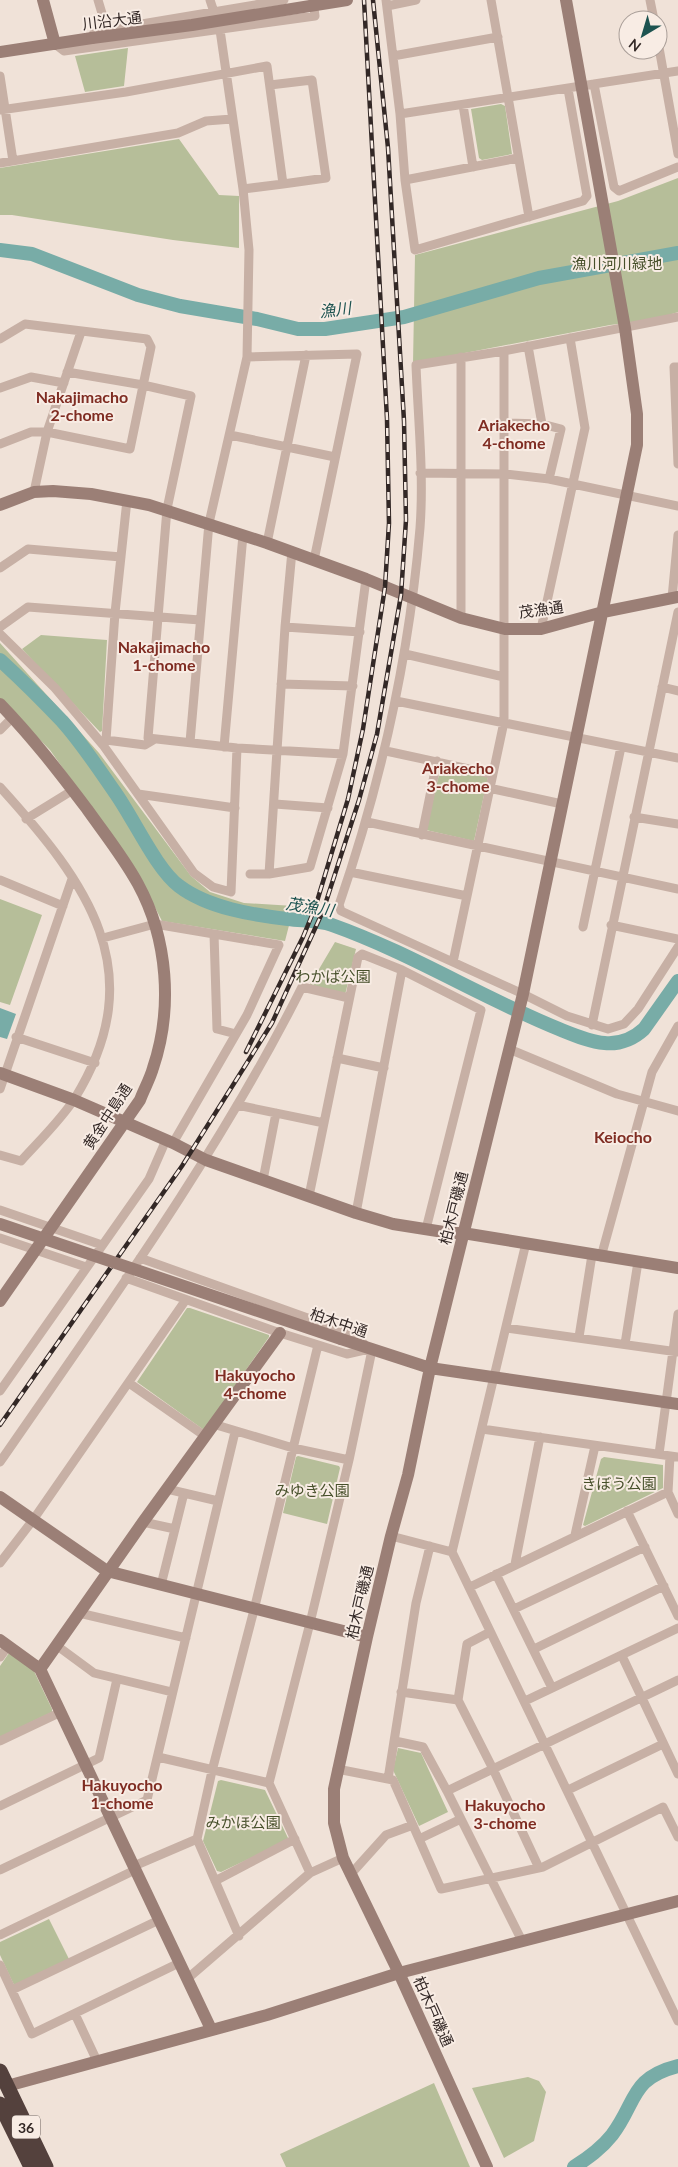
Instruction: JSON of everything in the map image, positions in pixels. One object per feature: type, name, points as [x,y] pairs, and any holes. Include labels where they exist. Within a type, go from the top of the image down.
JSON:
[{"type":"highway","name":"36","points":[[0,2071],[46,2167]]},
{"type":"highway","name":"36","points":[[0,2104],[32,2167]]},
{"type":"street","points":[[43,0],[55,41],[64,51],[316,16],[313,0]]},
{"type":"street","points":[[98,0],[107,30]]},
{"type":"street","points":[[190,742],[209,523],[247,357],[249,250],[243,188],[220,30],[210,0]]},
{"type":"street","points":[[55,41],[107,30],[284,0]]},
{"type":"street","name":"川沿大通","points":[[1,50],[55,41],[192,25],[347,0]]},
{"type":"street","points":[[416,0],[386,3],[400,114],[405,180],[415,250],[583,201],[587,196],[568,88]]},
{"type":"street","points":[[491,0],[528,217]]},
{"type":"street","name":"柏木戸磯通","points":[[487,2167],[399,1973],[343,1858],[334,1823],[334,1789],[367,1637],[391,1536],[408,1475],[430,1368],[522,997],[637,445],[637,414],[625,328],[606,231],[588,85],[566,0]]},
{"type":"street","points":[[393,56],[498,37]]},
{"type":"street","points":[[661,60],[678,154]]},
{"type":"street","points":[[2,110],[126,92],[226,72],[267,66],[284,184]]},
{"type":"street","points":[[400,114],[678,71]]},
{"type":"street","points":[[0,76],[2,110],[13,161]]},
{"type":"street","points":[[243,188],[326,178],[312,80],[270,85]]},
{"type":"street","points":[[588,85],[614,187],[619,191],[678,167]]},
{"type":"street","points":[[463,104],[473,167]]},
{"type":"street","points":[[0,163],[178,133],[206,121],[232,119]]},
{"type":"street","points":[[405,180],[518,158]]},
{"type":"street","points":[[678,317],[416,365],[420,527],[405,654],[386,751],[367,822],[339,905],[341,911],[453,962],[522,997],[566,1016],[608,1029],[624,1024],[638,1009],[678,947]]},
{"type":"street","points":[[0,339],[25,324],[147,339],[151,346],[130,449],[47,432],[31,432],[0,444]]},
{"type":"street","points":[[0,505],[34,492],[47,432],[80,332]]},
{"type":"street","points":[[541,629],[586,428],[570,338]]},
{"type":"street","points":[[528,346],[542,424]]},
{"type":"street","points":[[453,962],[504,722],[504,350]]},
{"type":"street","points":[[247,357],[357,354],[314,560]]},
{"type":"street","points":[[267,543],[306,355]]},
{"type":"street","points":[[461,357],[461,618]]},
{"type":"street","points":[[678,367],[674,367],[678,464]]},
{"type":"street","points":[[67,372],[143,385],[191,396],[167,509],[148,738],[238,748],[343,754]]},
{"type":"street","points":[[0,388],[31,377],[64,382]]},
{"type":"street","points":[[505,423],[542,424],[561,429],[549,479]]},
{"type":"street","points":[[230,435],[335,457]]},
{"type":"street","points":[[420,473],[505,474],[549,479],[678,506]]},
{"type":"street","name":"茂漁通","points":[[34,492],[53,491],[127,500],[167,509],[366,579],[461,618],[505,629],[541,629],[603,612],[675,598]]},
{"type":"street","points":[[104,742],[127,500]]},
{"type":"street","points":[[224,746],[243,535]]},
{"type":"street","points":[[675,598],[678,535]]},
{"type":"street","points":[[0,568],[28,549],[121,557]]},
{"type":"street","points":[[269,874],[285,627],[292,552]]},
{"type":"street","points":[[250,874],[269,874],[310,867],[343,754],[366,579]]},
{"type":"street","points":[[0,627],[28,607],[200,620]]},
{"type":"street","points":[[592,1025],[611,925],[678,612]]},
{"type":"street","points":[[285,627],[360,632]]},
{"type":"street","points":[[0,634],[55,688],[104,742],[138,794],[194,872],[213,887],[231,892],[238,748]]},
{"type":"street","points":[[405,654],[504,677]]},
{"type":"street","points":[[281,684],[353,686]]},
{"type":"street","points":[[662,687],[678,691]]},
{"type":"street","points":[[396,701],[678,758]]},
{"type":"street","name":"黄金中島通","points":[[0,704],[42,749],[115,848],[139,884],[155,924],[164,978],[165,1009],[153,1069],[140,1100],[0,1301]]},
{"type":"street","points":[[0,730],[13,717]]},
{"type":"street","points":[[104,742],[144,745],[156,738]]},
{"type":"street","points":[[583,927],[621,747]]},
{"type":"street","points":[[386,751],[492,774]]},
{"type":"street","points":[[422,835],[437,761]]},
{"type":"street","points":[[0,787],[72,879],[90,907],[102,938],[109,968],[110,994],[108,1018],[95,1063],[74,1100],[21,1161],[0,1155]]},
{"type":"street","points":[[489,788],[562,804]]},
{"type":"street","points":[[26,819],[72,790]]},
{"type":"street","points":[[138,794],[234,808]]},
{"type":"street","points":[[275,804],[328,808]]},
{"type":"street","points":[[634,817],[678,824]]},
{"type":"street","points":[[367,822],[550,863],[678,889]]},
{"type":"street","points":[[350,872],[467,896]]},
{"type":"street","points":[[0,1089],[2,1074],[72,879]]},
{"type":"street","points":[[0,880],[63,906]]},
{"type":"street","points":[[0,1391],[149,1179],[169,1142],[247,1015],[279,945],[155,924],[102,938]]},
{"type":"street","points":[[611,925],[678,939]]},
{"type":"street","points":[[214,934],[218,1029],[236,1034]]},
{"type":"street","points":[[309,1196],[349,998],[358,957],[362,954],[402,970],[480,1010],[426,1229]]},
{"type":"street","points":[[356,1213],[402,970]]},
{"type":"street","points":[[0,1462],[206,1160],[271,1047],[302,987],[349,998]]},
{"type":"street","points":[[579,1337],[596,1256],[643,1100],[652,1072],[678,1026]]},
{"type":"street","points":[[16,1037],[95,1063]]},
{"type":"street","points":[[508,1050],[617,1094],[678,1111]]},
{"type":"street","points":[[337,1058],[384,1068]]},
{"type":"street","points":[[2,1074],[74,1100],[206,1160],[356,1213],[393,1224],[463,1233],[678,1268]]},
{"type":"street","points":[[237,1105],[324,1123]]},
{"type":"street","points":[[263,1180],[276,1114]]},
{"type":"street","points":[[0,1210],[102,1245]]},
{"type":"street","name":"柏木中通","points":[[0,1224],[371,1350],[430,1368],[672,1403]]},
{"type":"street","points":[[0,1238],[86,1267]]},
{"type":"street","points":[[526,1243],[452,1552],[678,2020]]},
{"type":"street","points":[[140,1258],[355,1335],[371,1350]]},
{"type":"street","points":[[625,1344],[638,1262]]},
{"type":"street","points":[[126,1278],[280,1334],[347,1354],[371,1350]]},
{"type":"street","points":[[0,1563],[33,1520],[185,1301]]},
{"type":"street","points":[[659,1454],[672,1403],[678,1314]]},
{"type":"street","points":[[506,1328],[675,1351]]},
{"type":"street","points":[[40,1669],[213,1424],[280,1334]]},
{"type":"street","points":[[239,1936],[197,1839],[212,1771],[254,1610],[318,1345]]},
{"type":"street","points":[[310,1873],[269,1783],[349,1460],[371,1350]]},
{"type":"street","points":[[129,1383],[205,1436]]},
{"type":"street","points":[[213,1424],[234,1432],[293,1448],[349,1460]]},
{"type":"street","points":[[482,1429],[674,1457],[668,1492],[678,1514]]},
{"type":"street","points":[[0,1870],[147,1800],[234,1432]]},
{"type":"street","points":[[515,1564],[540,1437]]},
{"type":"street","points":[[575,1535],[595,1446]]},
{"type":"street","points":[[167,1489],[218,1501]]},
{"type":"street","points":[[470,1587],[668,1492]]},
{"type":"street","points":[[161,1585],[184,1493]]},
{"type":"street","points":[[0,1497],[108,1571],[254,1610],[367,1637]]},
{"type":"street","points":[[627,1511],[678,1616]]},
{"type":"street","points":[[143,1522],[175,1529]]},
{"type":"street","points":[[391,1536],[452,1552]]},
{"type":"street","points":[[388,1779],[416,1603],[430,1546]]},
{"type":"street","points":[[514,1609],[645,1547]]},
{"type":"street","points":[[496,1574],[552,1688]]},
{"type":"street","points":[[534,1649],[664,1586]]},
{"type":"street","points":[[79,1612],[186,1638]]},
{"type":"street","points":[[524,1702],[678,1628]]},
{"type":"street","points":[[490,1632],[467,1644],[458,1700],[493,1769],[539,1868]]},
{"type":"street","points":[[0,1657],[4,1643],[40,1669],[59,1713],[211,2029]]},
{"type":"street","points":[[56,1645],[94,1673],[172,1692]]},
{"type":"street","points":[[622,1656],[678,1774]]},
{"type":"street","points":[[0,1806],[99,1758],[117,1678]]},
{"type":"street","points":[[447,1791],[678,1680]]},
{"type":"street","points":[[401,1692],[458,1700]]},
{"type":"street","points":[[0,1742],[59,1713]]},
{"type":"street","points":[[395,1741],[423,1747],[522,1941]]},
{"type":"street","points":[[568,1790],[663,1744]]},
{"type":"street","points":[[158,1757],[269,1783]]},
{"type":"street","points":[[337,1769],[393,1780],[441,1889],[539,1868],[663,1807],[678,1837]]},
{"type":"street","points":[[419,1839],[461,1819]]},
{"type":"street","points":[[350,1875],[386,1836],[413,1825]]},
{"type":"street","points":[[0,1935],[197,1839]]},
{"type":"street","points":[[215,1881],[296,1839]]},
{"type":"street","points":[[187,1979],[310,1873],[343,1858]]},
{"type":"street","points":[[7,2086],[266,2015],[399,1973],[678,1901]]},
{"type":"street","points":[[12,1990],[159,1920]]},
{"type":"street","points":[[0,1965],[32,2034],[179,1964]]},
{"type":"street","points":[[75,2014],[97,2061]]},
{"type":"green space","points":[[128,48],[124,86],[85,92],[75,56]]},
{"type":"green space","points":[[501,104],[505,106],[512,154],[482,160],[479,158],[471,109]]},
{"type":"green space","points":[[179,139],[219,195],[239,196],[239,248],[173,240],[12,215],[0,215],[0,168]]},
{"type":"green space","name":"漁川河川緑地","points":[[678,178],[678,312],[657,319],[610,325],[413,363],[415,255],[618,201]]},
{"type":"green space","points":[[41,635],[107,640],[102,731],[100,732],[22,649]]},
{"type":"green space","points":[[0,643],[99,753],[191,876],[210,892],[244,903],[294,906],[285,941],[162,921],[142,882],[50,750],[0,699]]},
{"type":"green space","points":[[441,766],[488,777],[474,841],[426,830]]},
{"type":"green space","points":[[0,899],[42,915],[10,1005],[0,1002]]},
{"type":"green space","name":"わかば公園","points":[[335,942],[356,949],[345,995],[309,986]]},
{"type":"green space","points":[[187,1308],[269,1335],[204,1430],[137,1382]]},
{"type":"green space","name":"みゆき公園","points":[[296,1457],[339,1466],[340,1468],[327,1524],[283,1513]]},
{"type":"green space","name":"きぼう公園","points":[[604,1457],[663,1465],[663,1488],[585,1526],[583,1525],[601,1459]]},
{"type":"green space","points":[[9,1653],[33,1669],[52,1712],[0,1737],[0,1666]]},
{"type":"green space","points":[[398,1748],[421,1753],[448,1812],[419,1826],[393,1770]]},
{"type":"green space","name":"みかほ公園","points":[[221,1780],[265,1790],[288,1838],[287,1841],[221,1872],[217,1871],[203,1841],[218,1781]]},
{"type":"green space","points":[[49,1919],[69,1959],[14,1985],[0,1955],[0,1942]]},
{"type":"green space","points":[[528,2077],[539,2081],[546,2092],[534,2141],[504,2158],[472,2088]]},
{"type":"green space","points":[[434,2083],[470,2167],[286,2167],[280,2154]]},
{"type":"water","points":[[0,1008],[16,1014],[7,1039],[0,1037]]},
{"type":"waterway","name":"漁川","points":[[0,250],[32,254],[138,295],[180,306],[257,319],[298,329],[325,329],[404,317],[539,278],[678,253]]},
{"type":"waterway","name":"茂漁川","points":[[0,660],[47,705],[76,738],[96,764],[153,855],[170,878],[179,886],[203,900],[246,913],[327,923],[390,949],[530,1017],[581,1038],[603,1043],[624,1041],[634,1037],[644,1029],[678,981]]},
{"type":"waterway","points":[[574,2167],[594,2153],[612,2135],[643,2084],[662,2071],[678,2066]]},
{"type":"railway","points":[[246,1052],[303,937],[315,908],[348,799],[363,729],[385,587],[389,523],[387,419],[364,0]]},
{"type":"railway","points":[[0,1425],[182,1166],[272,1023],[323,911],[359,800],[377,734],[401,595],[406,520],[404,421],[388,148],[373,0]]},
{"type":"district","name":"Nakajimacho 2-chome","points":[[82,405]]},
{"type":"district","name":"Ariakecho 4-chome","points":[[514,433]]},
{"type":"district","name":"Nakajimacho 1-chome","points":[[164,655]]},
{"type":"district","name":"Ariakecho 3-chome","points":[[458,776]]},
{"type":"district","name":"Keiocho","points":[[623,1136]]},
{"type":"district","name":"Hakuyocho 4-chome","points":[[255,1383]]},
{"type":"district","name":"Hakuyocho 1-chome","points":[[122,1793]]},
{"type":"district","name":"Hakuyocho 3-chome","points":[[505,1813]]}]
